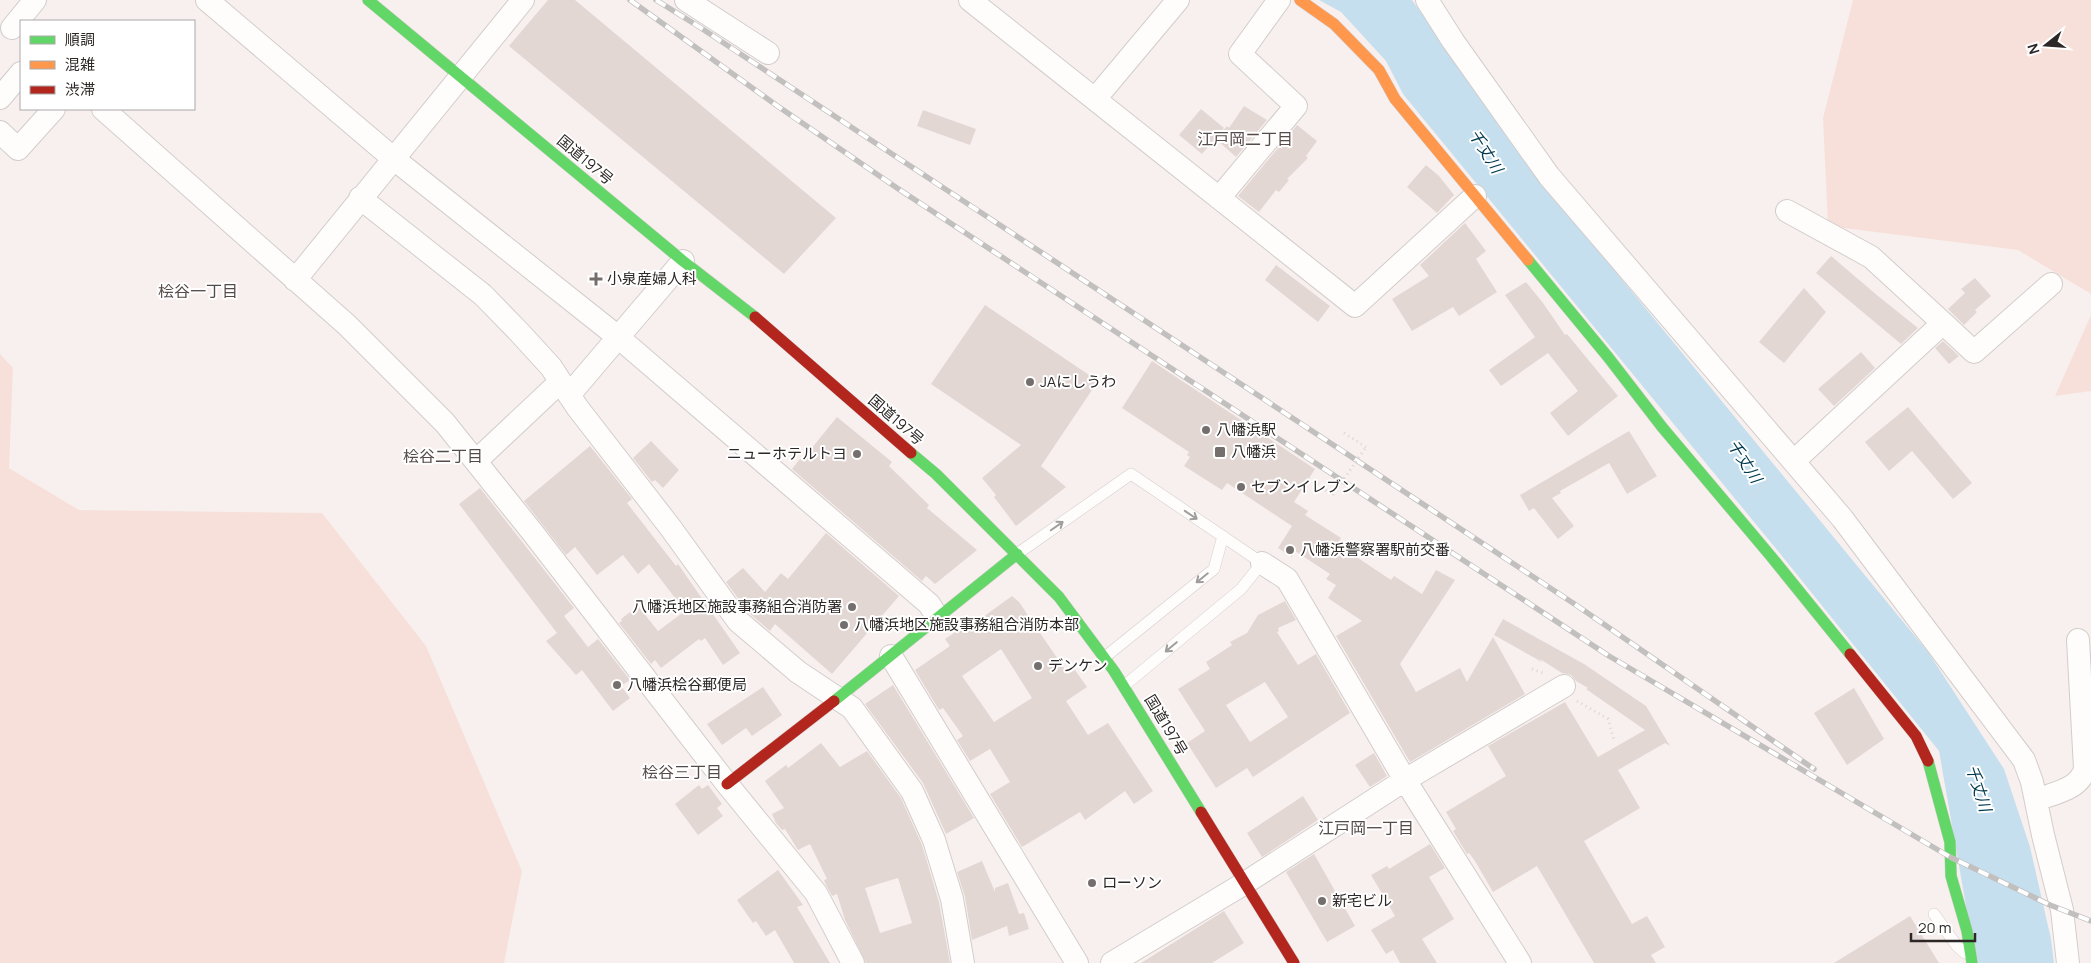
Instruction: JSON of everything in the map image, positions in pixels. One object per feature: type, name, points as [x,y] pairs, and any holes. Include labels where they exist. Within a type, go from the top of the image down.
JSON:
[{"type":"main road","name":"国道197号","points":[[368,0],[683,261],[762,323],[936,474],[1059,597],[1124,686],[1294,963]]},
{"type":"main road","points":[[1300,0],[1334,24],[1379,70],[1395,99],[1608,357],[1662,427],[1769,554],[1916,736],[1930,766],[1950,842],[1951,876],[1967,931],[1972,961]]},
{"type":"main road","points":[[727,784],[837,699],[1017,554]]},
{"type":"street","points":[[11,27],[35,0]]},
{"type":"street","points":[[207,0],[394,159],[618,337],[929,604],[938,618]]},
{"type":"street","points":[[295,280],[523,0]]},
{"type":"street","points":[[686,0],[768,52]]},
{"type":"street","points":[[970,0],[1355,306],[1475,196]]},
{"type":"street","points":[[1095,99],[1178,0]]},
{"type":"street","points":[[1219,198],[1296,106],[1240,54],[1279,0]]},
{"type":"street","points":[[1426,0],[1549,176],[1842,518],[2024,760],[2036,800],[2062,910],[2068,963]]},
{"type":"street","points":[[0,98],[20,74]]},
{"type":"street","points":[[0,132],[18,149],[53,110]]},
{"type":"street","points":[[104,110],[354,332],[445,423],[622,645],[727,784],[816,893],[853,963]]},
{"type":"street","points":[[360,198],[482,295],[551,367],[623,469],[670,527],[738,621],[798,672],[852,708],[912,791],[934,840],[952,899],[963,963]]},
{"type":"street","points":[[1787,211],[1872,257],[1974,352],[2051,284]]},
{"type":"street","points":[[476,462],[565,388],[618,337],[683,261]]},
{"type":"street","points":[[1794,461],[1944,323]]},
{"type":"street","points":[[1262,563],[1288,578],[1405,780],[1520,963]]},
{"type":"street","points":[[2036,800],[2076,784],[2083,777],[2085,768],[2078,640]]},
{"type":"street","points":[[891,656],[1077,963]]},
{"type":"street","points":[[1112,963],[1244,883],[1405,780],[1564,686]]},
{"type":"lane","points":[[1017,554],[1131,474],[1262,563],[1241,589],[1124,686]]},
{"type":"lane","points":[[1104,657],[1214,569],[1223,536]]},
{"type":"lane","points":[[1934,914],[1957,946],[1972,961]]},
{"type":"path","points":[[1309,479],[1334,495],[1366,448],[1344,432]]},
{"type":"path","points":[[1749,498],[1794,461]]},
{"type":"shaded area","points":[[1853,0],[2091,0],[2091,294],[2018,250],[1828,226],[1823,118]]},
{"type":"shaded area","points":[[2091,315],[2091,391],[2055,396]]},
{"type":"shaded area","points":[[0,354],[13,368],[9,468],[79,510],[322,513],[426,646],[522,871],[504,963],[0,963]]},
{"type":"water","name":"千丈川","points":[[1319,0],[1412,0],[1536,175],[1928,652],[2004,769],[2030,847],[2051,939],[2054,963],[1976,963],[1939,751],[1782,556],[1403,94],[1386,61],[1341,12]]},
{"type":"building","points":[[548,0],[575,0],[836,218],[784,274],[509,46]]},
{"type":"building","points":[[1244,106],[1267,120],[1236,157],[1216,139],[1227,126],[1229,128]]},
{"type":"building","points":[[1201,109],[1224,128],[1202,154],[1179,135]]},
{"type":"building","points":[[923,110],[976,129],[970,145],[917,126]]},
{"type":"building","points":[[1297,125],[1317,141],[1306,156],[1308,158],[1287,179],[1289,180],[1279,192],[1276,190],[1259,212],[1238,196]]},
{"type":"building","points":[[1426,165],[1439,176],[1454,195],[1437,213],[1407,187]]},
{"type":"building","points":[[1465,223],[1486,251],[1476,259],[1497,292],[1459,316],[1453,307],[1412,331],[1392,299],[1429,276],[1420,265]]},
{"type":"building","points":[[1831,256],[1918,328],[1901,344],[1816,273]]},
{"type":"building","points":[[1276,265],[1330,306],[1318,322],[1265,280]]},
{"type":"building","points":[[1975,278],[1991,296],[1975,310],[1977,312],[1964,325],[1948,309],[1965,293],[1961,289]]},
{"type":"building","points":[[1526,282],[1565,335],[1567,334],[1618,396],[1568,436],[1550,413],[1578,391],[1548,353],[1501,386],[1489,370],[1535,337],[1505,295]]},
{"type":"building","points":[[1804,288],[1826,312],[1784,363],[1759,342]]},
{"type":"building","points":[[985,305],[1098,381],[1041,466],[1066,487],[1016,526],[994,497],[996,495],[982,478],[1021,445],[931,384]]},
{"type":"building","points":[[1943,341],[1959,356],[1949,364],[1935,348]]},
{"type":"building","points":[[1861,352],[1875,368],[1834,406],[1818,389]]},
{"type":"building","points":[[1152,361],[1315,469],[1294,502],[1308,511],[1305,515],[1341,538],[1337,544],[1391,580],[1394,576],[1422,594],[1436,570],[1455,580],[1400,664],[1416,692],[1460,668],[1467,682],[1493,637],[1525,694],[1410,762],[1336,636],[1362,621],[1328,598],[1336,585],[1326,579],[1330,574],[1295,551],[1292,557],[1278,548],[1292,526],[1227,483],[1222,490],[1184,466],[1190,457],[1187,455],[1189,452],[1122,408]]},
{"type":"building","points":[[1908,407],[1972,483],[1953,499],[1912,451],[1889,471],[1865,442]]},
{"type":"building","points":[[837,417],[892,462],[889,466],[929,505],[927,508],[977,550],[935,584],[926,576],[922,581],[792,469],[800,459],[802,460]]},
{"type":"building","points":[[1629,431],[1657,476],[1627,494],[1609,463],[1560,491],[1561,493],[1552,498],[1574,526],[1558,539],[1534,508],[1529,511],[1520,495]]},
{"type":"building","points":[[651,441],[679,470],[663,488],[655,480],[652,482],[633,458]]},
{"type":"building","points":[[590,446],[632,499],[627,503],[676,566],[678,564],[740,653],[723,665],[705,638],[701,641],[699,639],[661,668],[655,660],[651,664],[619,623],[622,621],[621,619],[638,606],[658,631],[685,611],[649,564],[638,574],[623,555],[597,575],[575,547],[566,555],[524,501]]},
{"type":"building","points":[[480,488],[574,608],[564,616],[588,647],[598,639],[630,680],[621,686],[630,698],[613,711],[582,670],[576,675],[546,641],[557,633],[459,504]]},
{"type":"building","points":[[826,533],[899,596],[832,674],[775,624],[770,631],[748,612],[726,582],[743,568],[765,592],[781,573],[788,579]]},
{"type":"building","points":[[1012,596],[1019,602],[1068,674],[1075,670],[1087,687],[1066,701],[1088,735],[1108,723],[1153,791],[1134,804],[1125,791],[1085,820],[1080,812],[1022,847],[990,794],[1010,782],[990,749],[970,761],[957,740],[963,736],[943,708],[939,710],[915,670],[950,646],[945,639],[963,627],[965,630]],"holes":[[[1001,649],[1032,698],[994,722],[962,676]]]},
{"type":"building","points":[[1285,601],[1296,620],[1278,628],[1279,631],[1277,632],[1298,665],[1316,654],[1350,713],[1253,777],[1247,768],[1216,788],[1187,743],[1205,731],[1178,689],[1210,669],[1206,662],[1232,645],[1230,642],[1247,633],[1258,615]],"holes":[[[1265,682],[1288,717],[1250,742],[1226,705]]]},
{"type":"building","points":[[1503,619],[1584,664],[1646,706],[1670,746],[1665,743],[1618,770],[1640,808],[1584,841],[1632,924],[1647,916],[1665,947],[1651,955],[1656,963],[1594,963],[1537,866],[1493,892],[1475,861],[1469,853],[1467,854],[1453,831],[1456,829],[1446,812],[1506,776],[1488,746],[1565,702],[1598,757],[1645,730],[1586,689],[1588,688],[1576,681],[1571,675],[1562,673],[1494,635]]},
{"type":"building","points":[[893,685],[974,818],[946,834],[923,783],[865,704]]},
{"type":"building","points":[[763,687],[782,715],[752,736],[746,728],[722,745],[707,724]]},
{"type":"building","points":[[1854,688],[1884,739],[1847,765],[1814,713]]},
{"type":"building","points":[[821,743],[840,767],[867,751],[901,798],[922,845],[939,902],[950,963],[866,963],[845,920],[837,894],[832,896],[824,880],[827,879],[810,844],[798,850],[785,829],[782,830],[776,823],[772,814],[784,808],[765,781],[786,765],[788,768]],"holes":[[[898,878],[912,923],[880,933],[865,888]]]},
{"type":"building","points":[[1374,753],[1387,776],[1370,787],[1355,765]]},
{"type":"building","points":[[699,785],[702,789],[708,785],[722,804],[717,808],[723,816],[698,835],[675,804]]},
{"type":"building","points":[[1303,796],[1318,820],[1262,857],[1247,833]]},
{"type":"building","points":[[1430,844],[1445,868],[1429,877],[1454,919],[1422,939],[1437,963],[1400,963],[1393,950],[1386,954],[1371,930],[1395,916],[1371,875],[1387,866],[1389,869]]},
{"type":"building","name":"新宅ビル","points":[[1314,854],[1355,926],[1327,942],[1286,872]]},
{"type":"building","points":[[982,861],[995,892],[995,888],[1008,883],[1019,914],[1024,913],[1029,929],[1009,936],[1007,926],[972,940],[965,897],[957,872]]},
{"type":"building","points":[[778,870],[803,905],[797,907],[830,963],[794,963],[775,930],[766,936],[756,921],[753,923],[737,900]]},
{"type":"building","points":[[1224,911],[1244,943],[1212,963],[1141,963]]},
{"type":"building","points":[[1910,916],[1939,963],[1834,963]]},
{"type":"railway","points":[[630,0],[776,105],[897,188],[1609,656],[1950,857],[2050,905],[2091,921]]},
{"type":"railway","points":[[656,0],[1576,605],[1814,769]]},
{"type":"traffic: fast","points":[[368,0],[683,261],[755,317]]},
{"type":"traffic: fast","points":[[1528,260],[1608,357],[1662,427],[1850,654]]},
{"type":"traffic: fast","points":[[911,453],[936,474],[1059,597],[1114,671],[1201,812]]},
{"type":"traffic: fast","points":[[834,701],[1017,554]]},
{"type":"traffic: fast","points":[[1928,761],[1950,842],[1951,876],[1967,931],[1972,963]]},
{"type":"traffic: slow","points":[[1300,0],[1334,24],[1379,70],[1395,99],[1528,260]]},
{"type":"traffic: jam","points":[[755,317],[911,453]]},
{"type":"traffic: jam","points":[[1850,654],[1916,736],[1928,761]]},
{"type":"traffic: jam","points":[[727,784],[834,701]]},
{"type":"traffic: jam","points":[[1201,812],[1294,963]]},
{"type":"place","name":"小泉産婦人科","points":[[596,279]]},
{"type":"place","name":"JAにしうわ","points":[[1030,382]]},
{"type":"place","name":"八幡浜駅","points":[[1206,430]]},
{"type":"place","name":"八幡浜","points":[[1220,452]]},
{"type":"place","name":"ニューホテルトヨ","points":[[857,454]]},
{"type":"place","name":"セブンイレブン","points":[[1241,487]]},
{"type":"place","name":"八幡浜警察署駅前交番","points":[[1290,550]]},
{"type":"place","name":"八幡浜地区施設事務組合消防署","points":[[852,607]]},
{"type":"place","name":"八幡浜地区施設事務組合消防本部","points":[[844,625]]},
{"type":"place","name":"デンケン","points":[[1038,666]]},
{"type":"place","name":"八幡浜桧谷郵便局","points":[[617,685]]},
{"type":"place","name":"ローソン","points":[[1092,883]]},
{"type":"place","name":"新宅ビル","points":[[1322,901]]},
{"type":"district","name":"江戸岡二丁目","points":[[1245,139]]},
{"type":"district","name":"桧谷一丁目","points":[[198,291]]},
{"type":"district","name":"桧谷二丁目","points":[[443,456]]},
{"type":"district","name":"桧谷三丁目","points":[[682,772]]},
{"type":"district","name":"江戸岡一丁目","points":[[1366,828]]}]
